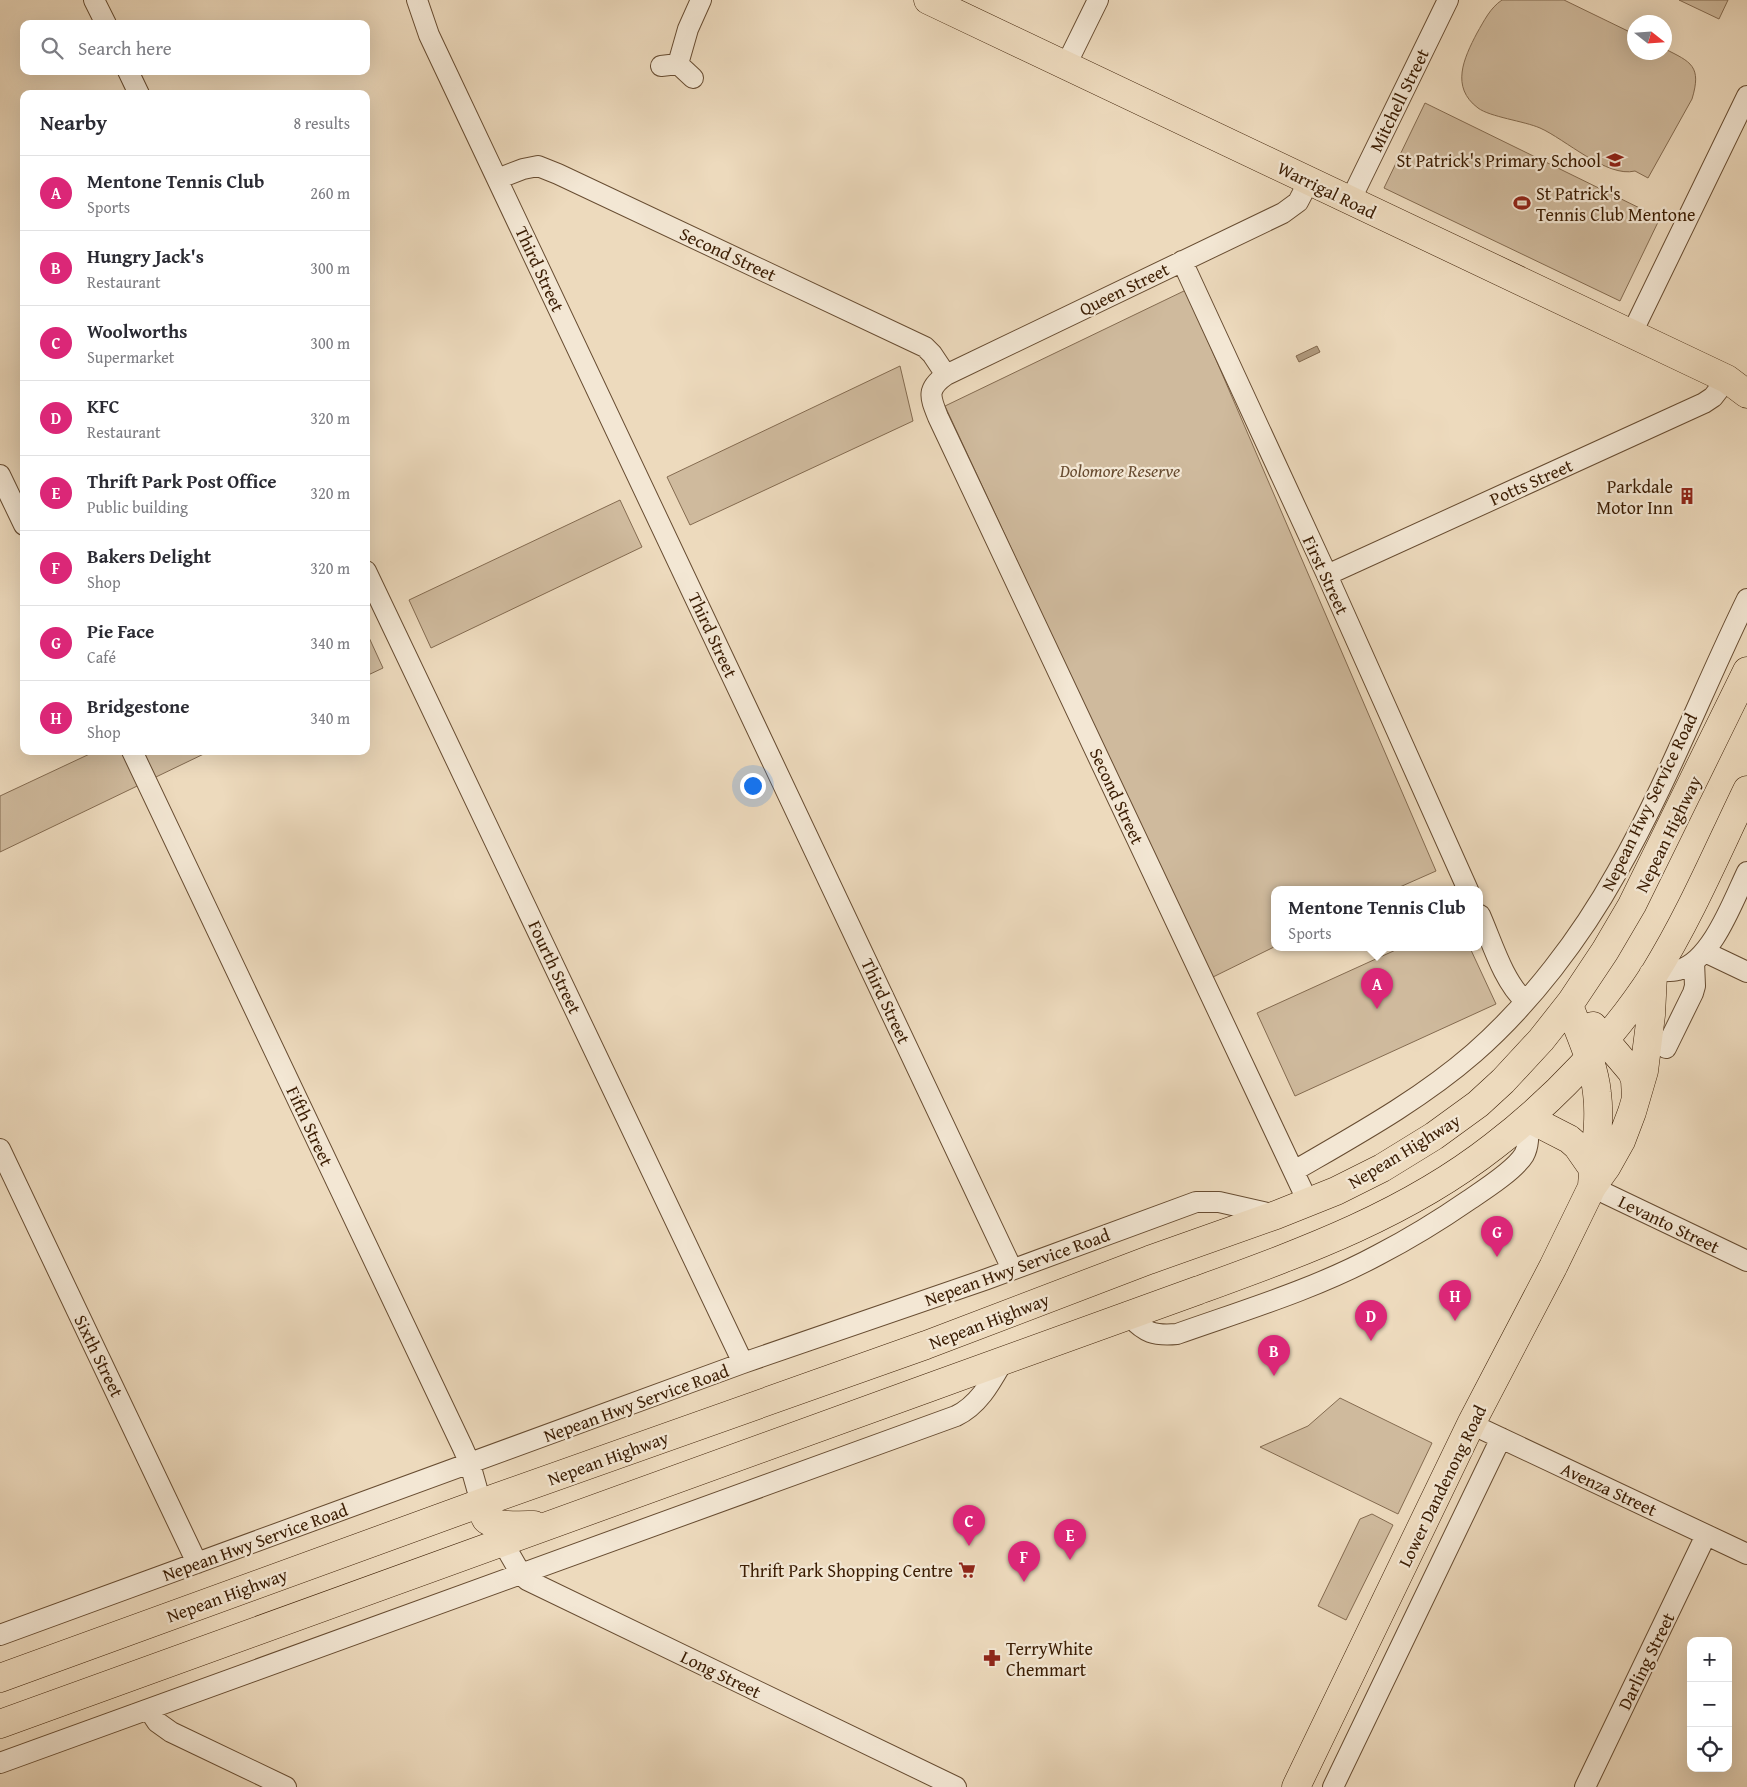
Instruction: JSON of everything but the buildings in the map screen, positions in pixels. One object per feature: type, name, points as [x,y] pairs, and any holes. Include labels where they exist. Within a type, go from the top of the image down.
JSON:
[{"type":"main road","name":"Warrigal Road","points":[[928,0],[1740,385]]},
{"type":"main road","name":"Nepean Highway","points":[[0,1678],[481,1503],[926,1345],[1149,1260],[1276,1215],[1336,1191],[1382,1168],[1434,1136],[1470,1110],[1513,1070],[1549,1030],[1570,1003],[1606,952],[1648,876],[1747,671]]},
{"type":"main road","points":[[0,1724],[1129,1316],[1302,1252],[1394,1210],[1468,1166],[1528,1118],[1596,1049],[1627,1012],[1654,973],[1695,899],[1747,790]]},
{"type":"main road","name":"Lower Dandenong Road","points":[[1592,1178],[1611,1160],[1624,1133],[1635,1102],[1645,1062],[1652,1015],[1654,973]]},
{"type":"main road","name":"Lower Dandenong Road","points":[[1296,1787],[1471,1424],[1553,1267],[1592,1178],[1598,1114],[1596,1049],[1570,1003]]},
{"type":"main road","name":"Lower Dandenong Road","points":[[1596,1049],[1626,1065],[1635,1078],[1635,1102]]},
{"type":"main road","points":[[1528,1118],[1569,1139],[1579,1148],[1592,1178]]},
{"type":"main road","points":[[1039,1302],[1054,1343]]},
{"type":"main road","points":[[481,1503],[486,1518],[490,1521],[500,1524],[545,1526]]},
{"type":"street","points":[[94,0],[104,20]]},
{"type":"street","name":"Third Street","points":[[417,0],[429,35],[1012,1269]]},
{"type":"street","points":[[693,78],[669,65],[702,0]]},
{"type":"street","points":[[1066,66],[1098,0]]},
{"type":"street","name":"Mitchell Street","points":[[1350,201],[1448,0]]},
{"type":"street","points":[[130,75],[137,90]]},
{"type":"street","points":[[1631,334],[1747,96]]},
{"type":"street","name":"Second Street","points":[[497,179],[523,169],[538,166],[558,174],[925,347],[932,354],[939,382],[931,398],[942,425],[1308,1202]]},
{"type":"street","name":"Queen Street","points":[[939,382],[1291,209],[1298,202],[1309,181]]},
{"type":"street","name":"First Street","points":[[1182,261],[1327,575],[1466,886]]},
{"type":"street","name":"Potts Street","points":[[1327,575],[1740,385]]},
{"type":"street","points":[[0,475],[20,517]]},
{"type":"street","name":"Fourth Street","points":[[370,580],[743,1363]]},
{"type":"street","name":"Nepean Hwy Service Road","points":[[1294,1171],[1378,1122],[1428,1089],[1473,1053],[1525,1001],[1579,933],[1617,873],[1669,769],[1747,599]]},
{"type":"street","name":"Nepean Hwy Service Road","points":[[1720,655],[1723,721]]},
{"type":"street","name":"Fifth Street","points":[[134,755],[470,1464],[481,1503]]},
{"type":"street","points":[[1666,1048],[1693,993],[1700,957],[1720,926],[1747,872]]},
{"type":"street","points":[[1483,922],[1510,983],[1518,995],[1525,1001]]},
{"type":"street","points":[[1654,973],[1678,970],[1700,957],[1747,972]]},
{"type":"street","points":[[1129,1316],[1141,1329],[1146,1331],[1178,1334],[1324,1280],[1378,1256],[1441,1219],[1488,1188],[1520,1160],[1526,1152],[1528,1143],[1528,1118]]},
{"type":"street","name":"Sixth Street","points":[[0,1149],[197,1563]]},
{"type":"street","name":"Levanto Street","points":[[1592,1178],[1747,1261]]},
{"type":"street","name":"Nepean Hwy Service Road","points":[[0,1635],[743,1363],[1012,1269],[1196,1202],[1225,1203],[1276,1215]]},
{"type":"street","points":[[1394,1210],[1441,1219]]},
{"type":"street","points":[[4,1760],[149,1710],[956,1416],[966,1411],[979,1398],[1003,1361]]},
{"type":"street","name":"Avenza Street","points":[[1471,1424],[1747,1554]]},
{"type":"street","name":"Lower Dandenong Road","points":[[1333,1787],[1502,1438]]},
{"type":"street","name":"Darling Street","points":[[1585,1787],[1706,1535]]},
{"type":"street","name":"Long Street","points":[[502,1541],[521,1574],[527,1580],[956,1787]]},
{"type":"street","points":[[149,1710],[157,1722],[172,1732],[286,1787]]},
{"type":"green space","points":[[1502,0],[1564,0],[1627,31],[1627,60],[1672,60],[1672,53],[1692,66],[1696,79],[1692,99],[1648,178],[1635,171],[1624,172],[1612,169],[1586,156],[1540,128],[1483,111],[1469,100],[1462,82],[1464,62],[1485,19]]},
{"type":"green space","points":[[1679,0],[1728,0],[1719,19]]},
{"type":"green space","name":"St Patrick's Tennis Club Mentone","points":[[1425,103],[1660,218],[1620,301],[1384,188]]},
{"type":"green space","name":"Dolomore Reserve","points":[[1186,290],[1436,871],[1402,886],[1271,886],[1271,948],[1211,978],[945,406]]},
{"type":"green space","points":[[900,366],[913,421],[690,525],[667,477]]},
{"type":"green space","points":[[620,500],[642,547],[431,648],[409,600]]},
{"type":"green space","points":[[370,640],[383,668],[370,674]]},
{"type":"green space","points":[[87,755],[202,755],[0,852],[0,796]]},
{"type":"green space","points":[[1393,951],[1471,951],[1496,1004],[1295,1096],[1257,1013]]},
{"type":"green space","points":[[1340,1398],[1432,1443],[1398,1514],[1260,1447],[1308,1426]]},
{"type":"green space","points":[[1372,1514],[1393,1525],[1346,1620],[1318,1606],[1360,1519]]},
{"type":"shaded area","points":[[1317,346],[1320,352],[1299,362],[1296,356]]},
{"type":"place","name":"St Patrick's Primary School","points":[[1615,160]]},
{"type":"place","name":"St Patrick's Tennis Club Mentone","points":[[1522,203]]},
{"type":"place","name":"Parkdale Motor Inn","points":[[1687,496]]},
{"type":"place","name":"Mentone Tennis Club","points":[[1377,1009]]},
{"type":"place","name":"Pie Face","points":[[1497,1257]]},
{"type":"place","name":"Bridgestone","points":[[1455,1321]]},
{"type":"place","name":"KFC","points":[[1371,1341]]},
{"type":"place","name":"Hungry Jack's","points":[[1274,1376]]},
{"type":"place","name":"Woolworths","points":[[969,1546]]},
{"type":"place","name":"Thrift Park Post Office","points":[[1070,1560]]},
{"type":"place","name":"Thrift Park Shopping Centre","points":[[967,1570]]},
{"type":"place","name":"Bakers Delight","points":[[1024,1582]]},
{"type":"place","name":"TerryWhite Chemmart","points":[[992,1658]]}]
